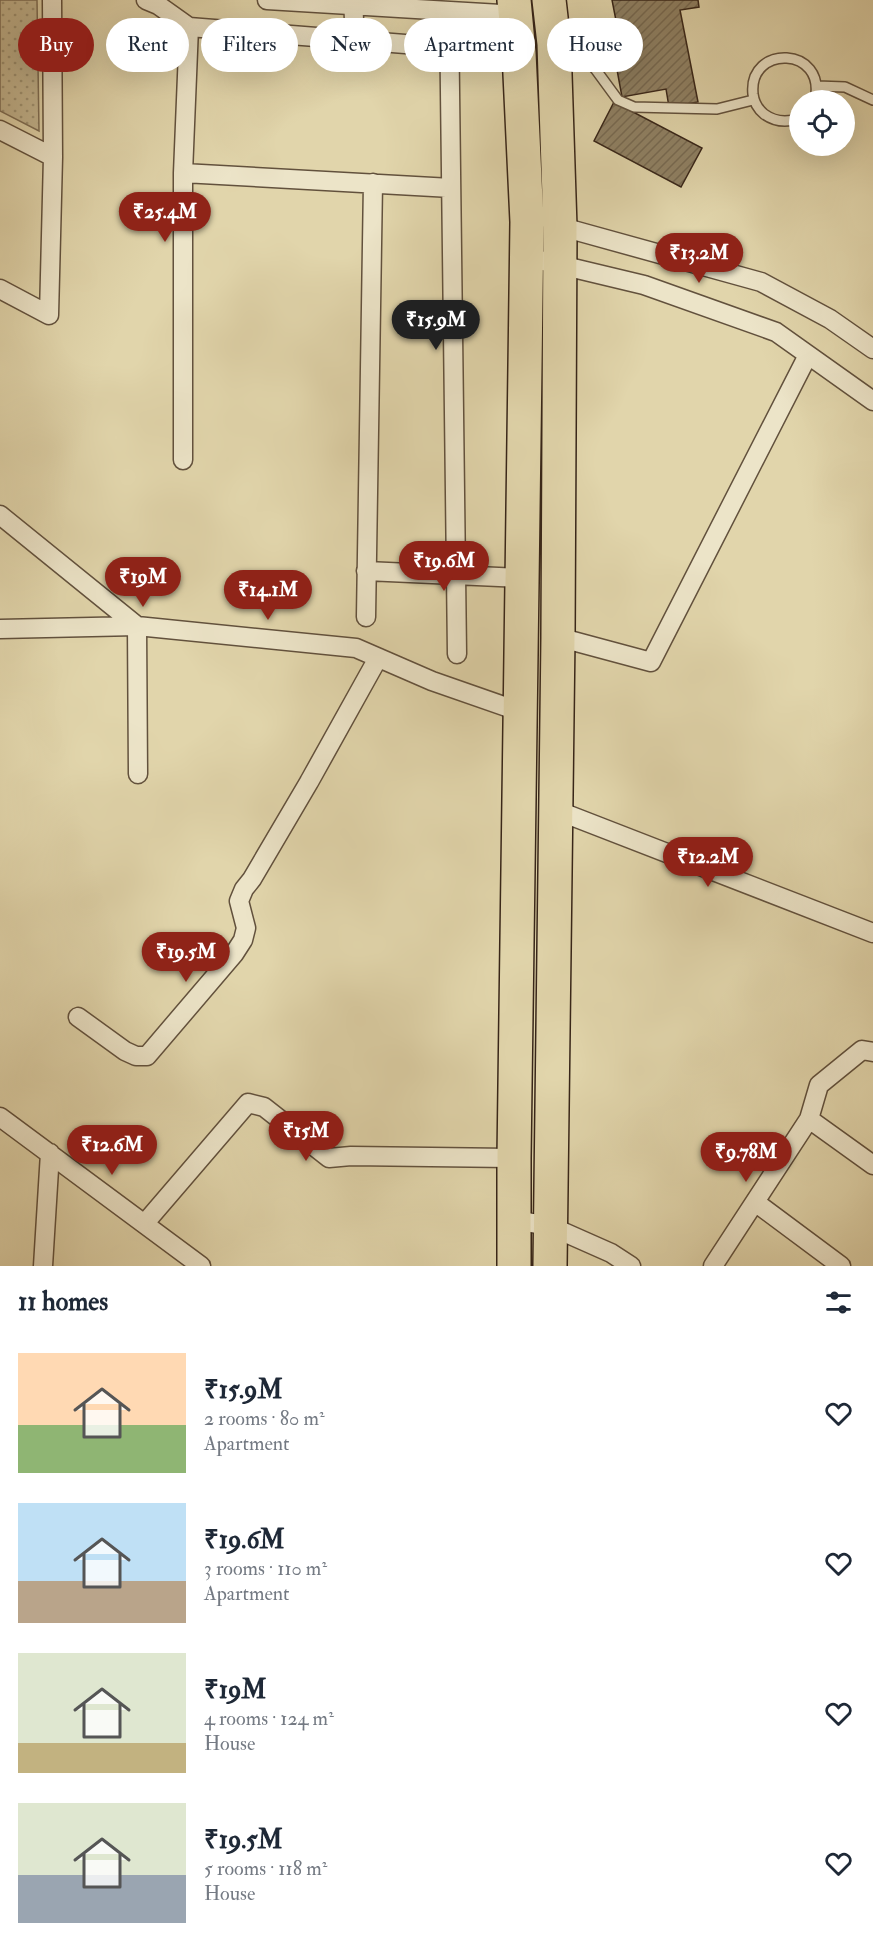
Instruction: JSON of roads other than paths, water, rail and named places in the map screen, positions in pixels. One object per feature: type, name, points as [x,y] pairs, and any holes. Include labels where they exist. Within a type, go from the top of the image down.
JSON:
[{"type":"highway","points":[[550,11],[554,44],[560,227],[558,637],[550,1266]]},
{"type":"highway","points":[[514,1266],[527,256],[520,72]]},
{"type":"street","points":[[0,289],[48,315],[53,157],[52,0]]},
{"type":"street","points":[[267,0],[354,3],[449,11],[515,8]]},
{"type":"street","points":[[160,2],[179,18]]},
{"type":"street","points":[[354,3],[354,18]]},
{"type":"street","points":[[449,11],[449,18]]},
{"type":"street","points":[[189,27],[310,36]]},
{"type":"street","points":[[183,460],[183,173],[187,72]]},
{"type":"street","points":[[450,72],[457,654]]},
{"type":"street","points":[[0,130],[53,157]]},
{"type":"street","points":[[183,173],[451,188]]},
{"type":"street","points":[[366,617],[373,183]]},
{"type":"street","points":[[527,217],[761,282],[830,319],[873,349]]},
{"type":"street","points":[[527,256],[644,285],[776,332],[873,401]]},
{"type":"street","points":[[558,637],[651,662],[808,355]]},
{"type":"street","points":[[0,515],[137,626]]},
{"type":"street","points":[[366,571],[523,578]]},
{"type":"street","points":[[137,626],[138,774]]},
{"type":"street","points":[[0,628],[137,626],[356,648],[432,681],[521,712]]},
{"type":"street","points":[[78,1017],[125,1051],[136,1056],[147,1056],[234,954],[243,940],[246,928],[239,900],[244,889],[309,782],[378,658]]},
{"type":"street","points":[[556,810],[873,933]]},
{"type":"street","points":[[713,1266],[809,1119],[819,1085],[862,1050],[873,1052]]},
{"type":"street","points":[[145,1223],[248,1103],[264,1107],[330,1158],[351,1156],[514,1158]]},
{"type":"street","points":[[0,1117],[145,1223],[179,1258],[201,1266]]},
{"type":"street","points":[[809,1119],[873,1165]]},
{"type":"street","points":[[43,1266],[50,1153]]},
{"type":"street","points":[[755,1202],[841,1266]]},
{"type":"street","points":[[514,1220],[550,1226],[611,1253],[631,1266]]},
{"type":"lane","points":[[550,11],[618,100],[634,107],[717,109],[753,100]]},
{"type":"lane","points":[[789,121],[771,119],[760,111],[753,100],[752,86],[756,73],[766,63],[778,57],[791,58],[804,63],[813,73],[816,90]]},
{"type":"lane","points":[[817,86],[845,87],[873,100]]}]
